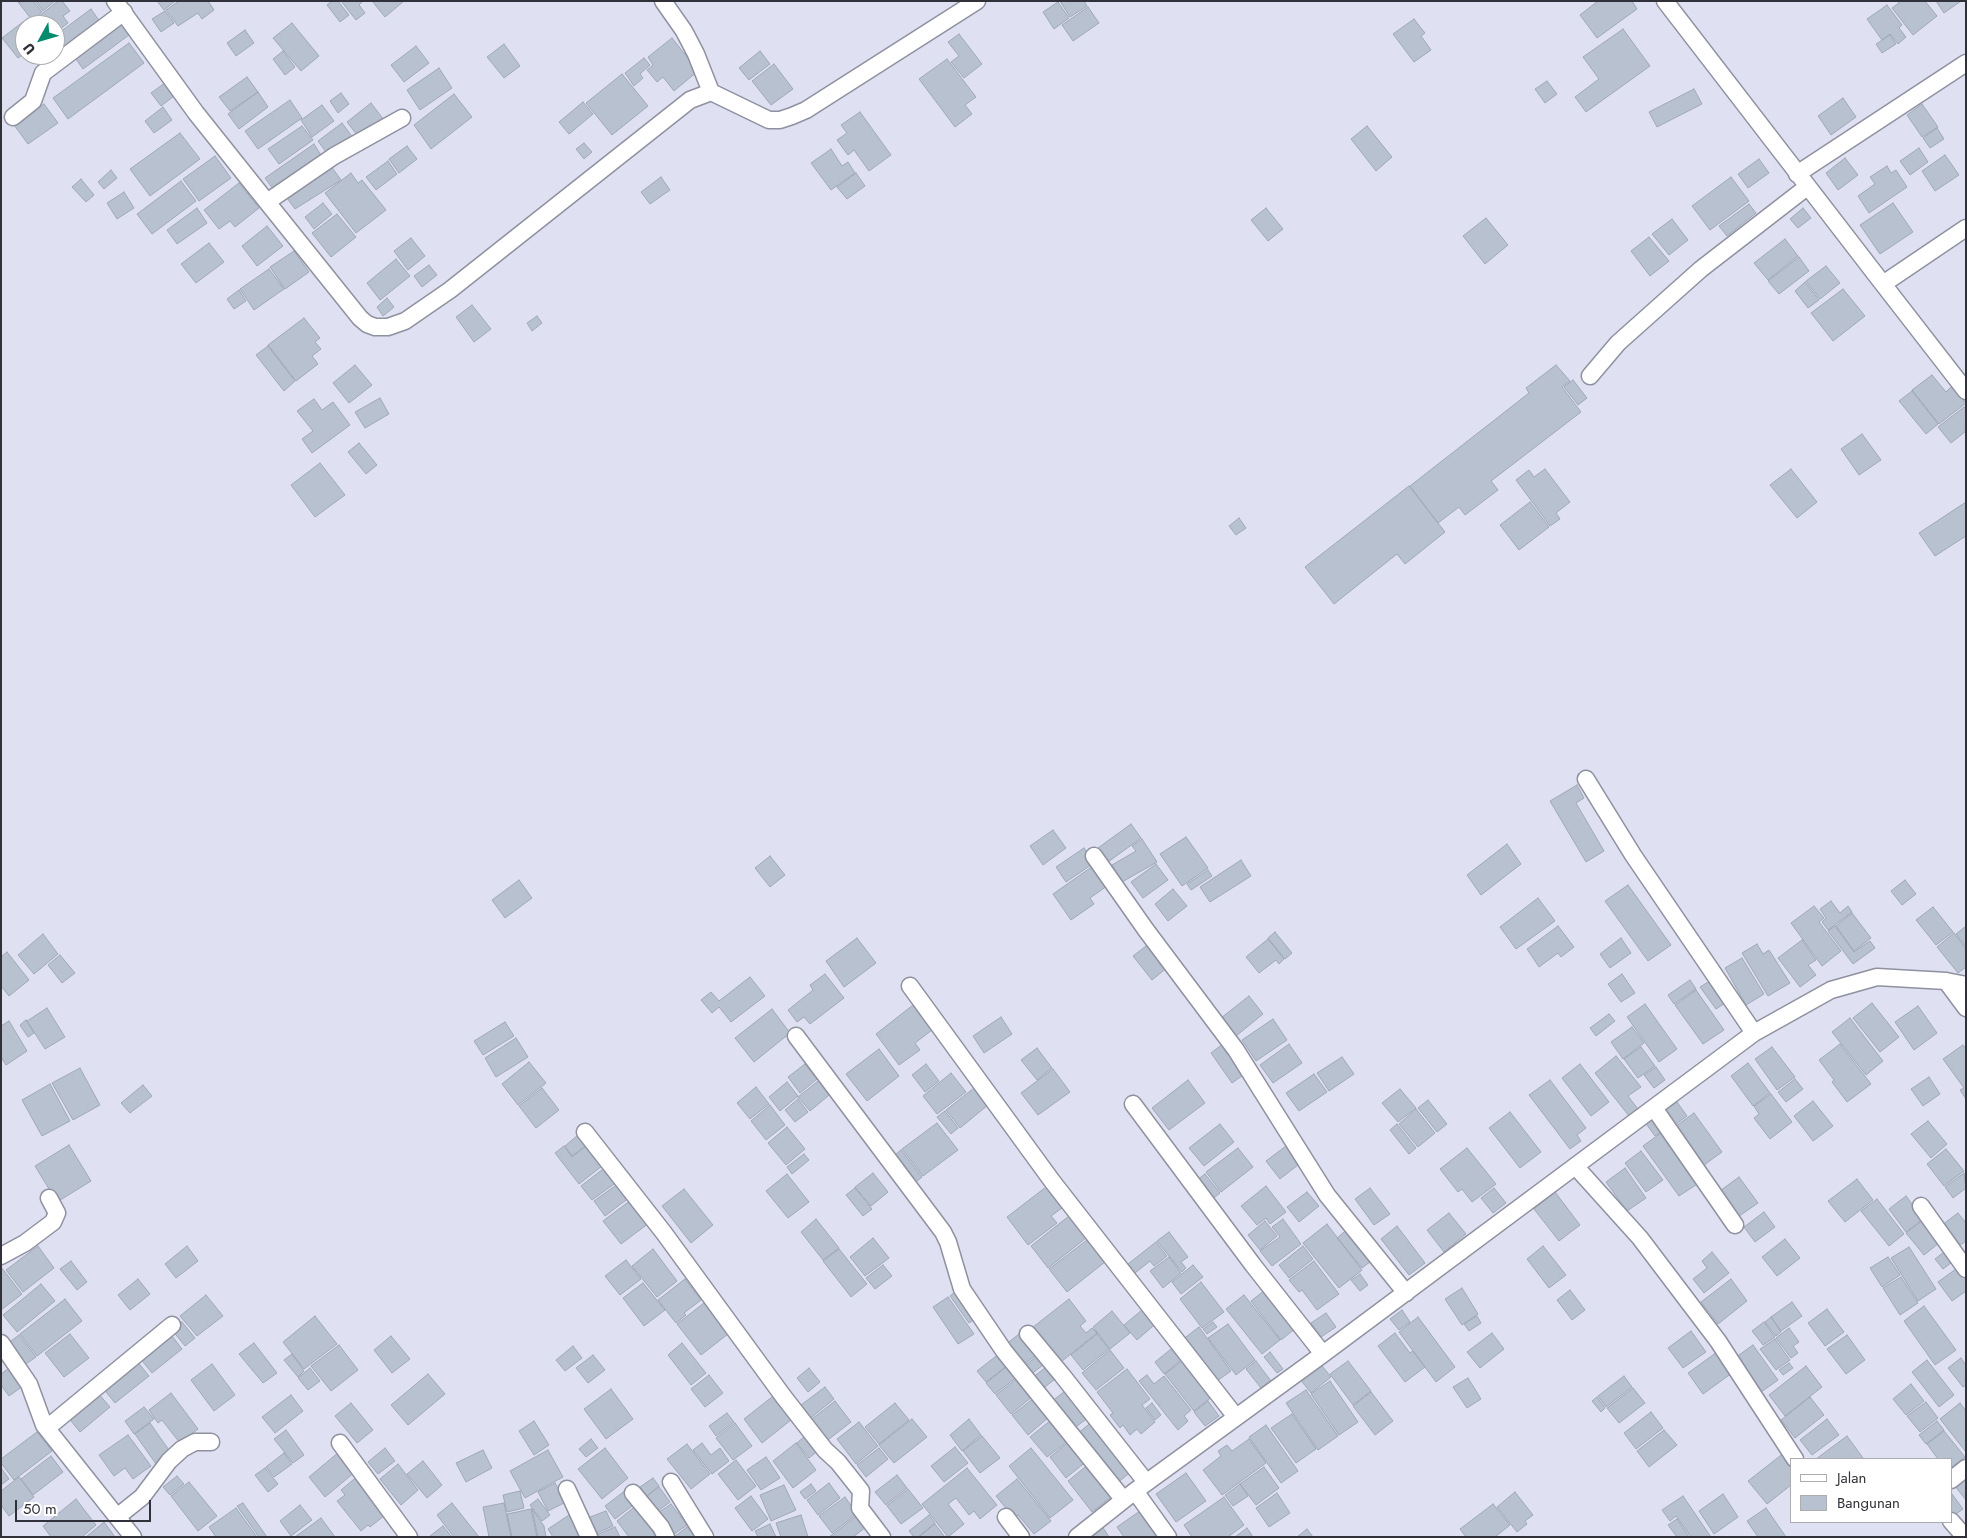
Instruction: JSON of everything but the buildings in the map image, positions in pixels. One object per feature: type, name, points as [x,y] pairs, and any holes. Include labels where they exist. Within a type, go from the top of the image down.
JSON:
[{"type":"street","points":[[662,1],[684,31],[696,54],[711,92],[769,120],[780,120],[806,110],[977,1]]},
{"type":"street","points":[[1665,1],[1807,187],[1966,390]]},
{"type":"street","points":[[13,117],[33,101],[43,73],[119,6],[196,113],[360,318],[367,324],[376,327],[388,327],[405,321],[450,290],[690,100],[711,92]]},
{"type":"street","points":[[1797,174],[1966,62]]},
{"type":"street","points":[[267,202],[334,156],[402,118]]},
{"type":"street","points":[[1590,376],[1618,342],[1701,269],[1807,187]]},
{"type":"street","points":[[1883,284],[1966,228]]},
{"type":"street","points":[[1586,779],[1633,855],[1754,1033]]},
{"type":"street","points":[[1094,856],[1146,930],[1236,1050],[1328,1195],[1406,1293]]},
{"type":"street","points":[[1077,1537],[1135,1491],[1406,1293],[1754,1033],[1830,990],[1877,977],[1946,981],[1966,985]]},
{"type":"street","points":[[1946,981],[1966,1008]]},
{"type":"street","points":[[910,986],[1052,1181],[1236,1417]]},
{"type":"street","points":[[796,1036],[943,1232],[948,1242],[962,1289],[1004,1351],[1135,1491]]},
{"type":"street","points":[[1133,1104],[1253,1265],[1323,1354]]},
{"type":"street","points":[[1654,1108],[1735,1225]]},
{"type":"street","points":[[585,1132],[664,1233],[783,1396],[825,1450],[838,1462],[861,1491],[860,1508],[882,1537]]},
{"type":"street","points":[[1576,1167],[1640,1238],[1712,1333],[1794,1458]]},
{"type":"street","points":[[1,1256],[25,1243],[53,1222],[57,1213],[49,1198]]},
{"type":"street","points":[[1921,1206],[1966,1269]]},
{"type":"street","points":[[47,1428],[172,1325]]},
{"type":"street","points":[[1028,1334],[1062,1374],[1135,1491],[1168,1537]]},
{"type":"street","points":[[1,1343],[29,1384],[41,1418],[47,1428],[133,1537]]},
{"type":"street","points":[[117,1517],[142,1497],[169,1461],[182,1449],[195,1442],[212,1442]]},
{"type":"street","points":[[340,1443],[409,1537]]},
{"type":"street","points":[[1952,1479],[1966,1468]]},
{"type":"street","points":[[671,1482],[705,1537]]},
{"type":"street","points":[[566,1489],[589,1537]]},
{"type":"street","points":[[633,1493],[661,1527],[666,1537]]},
{"type":"street","points":[[1006,1517],[1021,1537]]},
{"type":"street","points":[[1952,1522],[1965,1537]]}]
